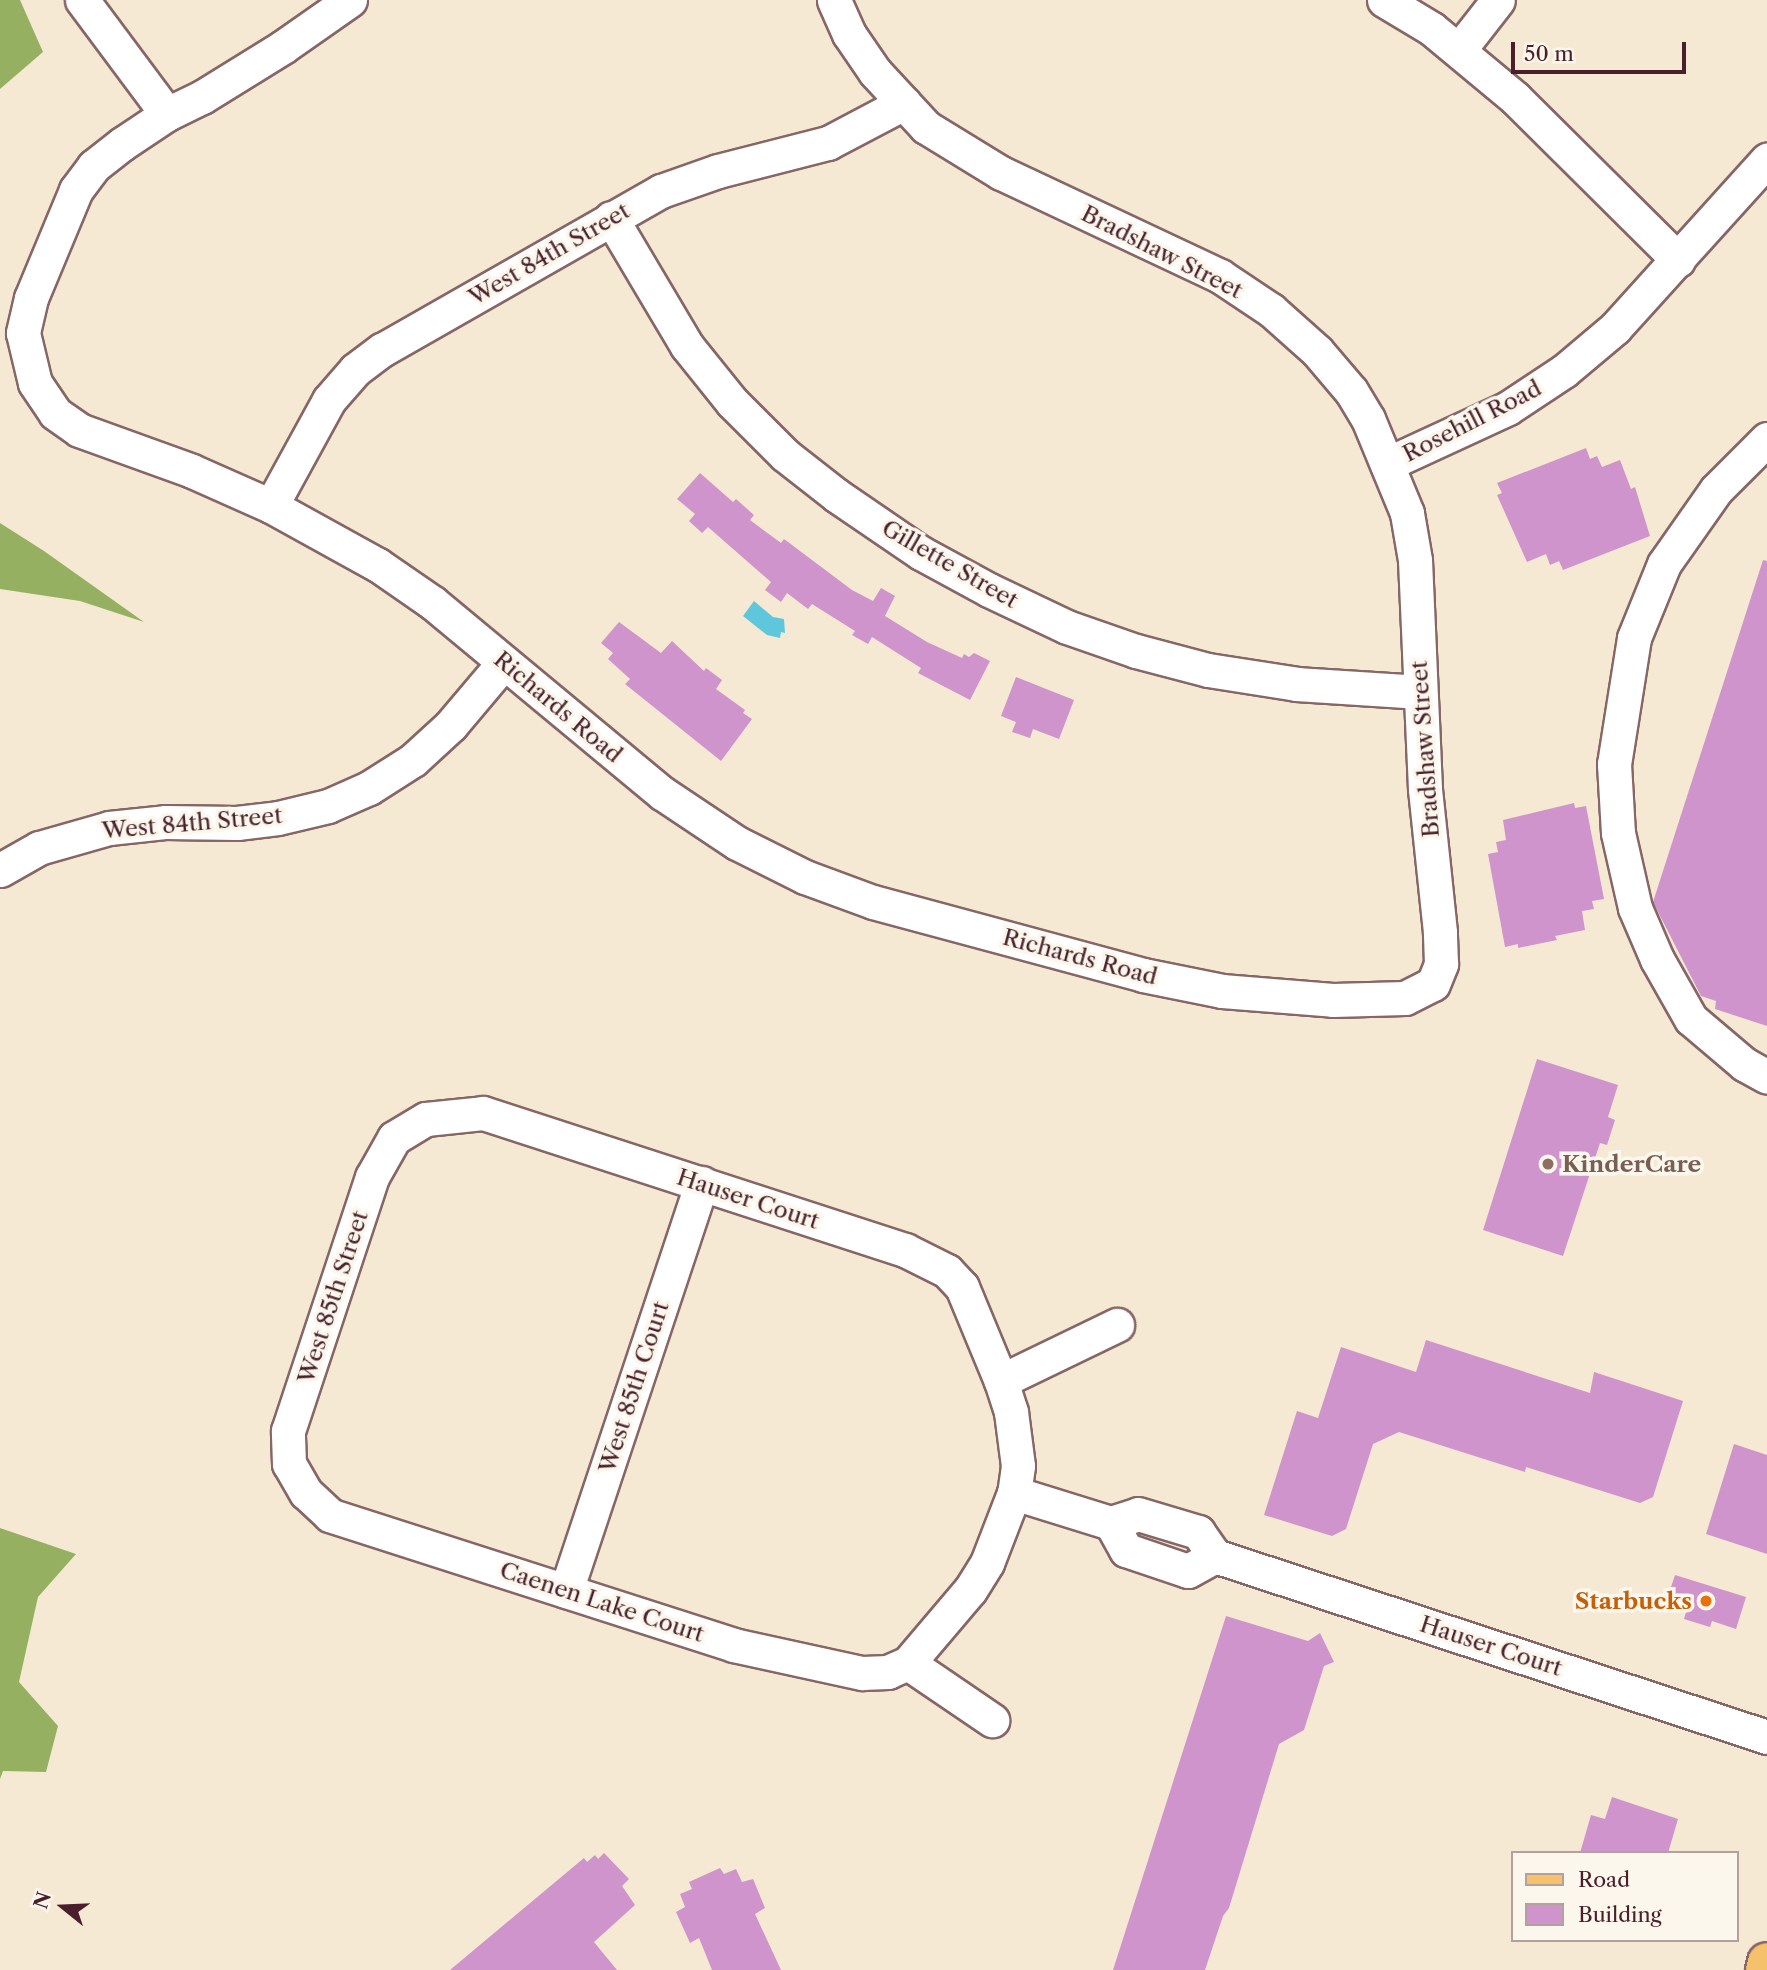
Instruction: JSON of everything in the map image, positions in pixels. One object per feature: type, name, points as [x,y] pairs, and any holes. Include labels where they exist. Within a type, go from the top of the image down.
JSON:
[{"type":"main road","points":[[1765,1970],[1767,1962]]},
{"type":"street","points":[[82,0],[167,114],[202,97],[248,69],[350,0]]},
{"type":"street","name":"Bradshaw Street","points":[[834,0],[849,34],[875,72],[926,127],[957,149],[1001,173],[1220,276],[1271,310],[1317,351],[1350,391],[1368,419],[1407,513],[1415,560],[1420,692],[1440,932],[1441,964],[1433,984]]},
{"type":"street","points":[[1384,0],[1433,29],[1515,98],[1678,260]]},
{"type":"street","points":[[1459,50],[1499,0]]},
{"type":"street","name":"West 84th Street","points":[[271,506],[330,400],[355,370],[382,349],[611,218],[672,187],[718,171],[828,144],[904,103]]},
{"type":"street","name":"Richards Road","points":[[167,114],[94,166],[76,190],[32,298],[23,333],[35,383],[55,413],[79,430],[192,471],[271,506],[378,565],[432,603],[662,793],[737,843],[805,877],[873,902],[1143,975],[1222,990],[1333,1000],[1405,998],[1433,984]]},
{"type":"street","name":"Rosehill Road","points":[[1387,464],[1508,408],[1564,371],[1615,328],[1767,160]]},
{"type":"street","name":"Gillette Street","points":[[611,218],[687,346],[732,402],[785,455],[836,495],[921,552],[989,590],[1067,627],[1136,651],[1209,670],[1297,684],[1420,692]]},
{"type":"street","points":[[1767,439],[1716,490],[1664,564],[1634,638],[1614,764],[1618,833],[1635,908],[1657,959],[1691,1019],[1744,1064],[1767,1076]]},
{"type":"street","name":"West 84th Street","points":[[0,870],[39,848],[109,828],[264,820],[328,806],[369,788],[412,760],[451,725],[504,662]]},
{"type":"street","name":"Hauser Court","points":[[426,1119],[483,1113],[905,1250],[947,1270],[962,1287],[1002,1381],[1011,1412],[1018,1465],[1014,1493],[1111,1523],[1138,1514],[1198,1532],[1215,1556],[1767,1737]]},
{"type":"street","name":"West 85th Street","points":[[306,1493],[289,1464],[288,1431],[372,1177],[394,1138],[426,1119]]},
{"type":"street","name":"West 85th Court","points":[[566,1591],[702,1183]]},
{"type":"street","points":[[1002,1381],[1117,1325]]},
{"type":"street","name":"Caenen Lake Court","points":[[306,1493],[330,1515],[793,1660],[862,1674],[888,1672],[908,1663]]},
{"type":"street","points":[[992,1720],[908,1663],[970,1590],[987,1563],[1014,1493]]},
{"type":"green space","points":[[0,0],[20,0],[43,52],[0,89]]},
{"type":"green space","points":[[0,523],[144,622],[80,601],[0,589]]},
{"type":"green space","points":[[0,1528],[76,1554],[38,1597],[19,1682],[58,1726],[46,1772],[3,1771],[0,1779]]},
{"type":"water","points":[[754,601],[773,617],[784,619],[785,633],[781,632],[780,638],[767,635],[743,616]]},
{"type":"building","points":[[1586,448],[1590,459],[1597,456],[1602,467],[1620,460],[1631,489],[1635,487],[1650,536],[1563,570],[1559,561],[1550,565],[1546,554],[1527,562],[1497,495],[1502,493],[1497,483]]},
{"type":"building","points":[[700,473],[733,502],[736,499],[754,515],[750,520],[781,543],[784,539],[852,590],[873,601],[881,588],[895,596],[885,616],[927,642],[962,658],[964,654],[969,657],[974,653],[990,661],[970,700],[918,673],[921,668],[872,637],[868,644],[852,635],[855,631],[812,604],[808,609],[787,593],[781,602],[765,590],[771,582],[708,527],[702,533],[689,521],[695,514],[677,499]]},
{"type":"building","points":[[1763,560],[1767,561],[1767,1026],[1715,1009],[1716,1001],[1701,996],[1653,902]]},
{"type":"building","points":[[619,622],[661,653],[672,641],[704,671],[706,668],[722,680],[716,689],[745,710],[743,713],[752,719],[721,761],[625,684],[630,679],[608,659],[613,653],[601,643]]},
{"type":"building","points":[[1016,677],[1074,700],[1059,739],[1033,729],[1030,738],[1012,732],[1016,722],[1001,716]]},
{"type":"building","points":[[1574,803],[1575,808],[1586,806],[1604,899],[1592,901],[1594,909],[1582,911],[1585,930],[1555,936],[1557,940],[1518,948],[1518,944],[1505,947],[1488,854],[1498,852],[1496,842],[1506,840],[1503,820]]},
{"type":"building","name":"KinderCare","points":[[1537,1059],[1618,1085],[1608,1117],[1615,1120],[1607,1145],[1600,1143],[1563,1256],[1483,1230]]},
{"type":"building","points":[[1426,1340],[1590,1393],[1594,1372],[1683,1401],[1653,1497],[1640,1503],[1526,1467],[1525,1472],[1399,1432],[1373,1444],[1346,1529],[1332,1536],[1264,1515],[1297,1411],[1318,1418],[1341,1347],[1416,1372]]},
{"type":"building","points":[[1734,1444],[1767,1455],[1767,1554],[1706,1534]]},
{"type":"building","name":"Starbucks","points":[[1675,1575],[1746,1597],[1736,1629],[1712,1621],[1710,1627],[1684,1619],[1686,1612],[1665,1605]]},
{"type":"building","points":[[1226,1616],[1308,1641],[1320,1633],[1334,1662],[1324,1666],[1304,1730],[1279,1744],[1229,1908],[1223,1916],[1205,1970],[1113,1970]]},
{"type":"building","points":[[1612,1797],[1678,1819],[1669,1851],[1581,1851],[1591,1815],[1605,1819]]},
{"type":"building","points":[[604,1853],[629,1879],[622,1886],[635,1905],[594,1942],[617,1970],[450,1970],[584,1858],[587,1862],[595,1855],[598,1859]]},
{"type":"building","points":[[720,1868],[724,1874],[736,1869],[742,1882],[753,1879],[765,1908],[755,1914],[781,1970],[712,1970],[699,1938],[690,1943],[676,1912],[685,1907],[680,1894],[692,1889],[689,1882]]},
{"type":"place","name":"KinderCare","points":[[1548,1164]]},
{"type":"place","name":"Starbucks","points":[[1706,1601]]}]
